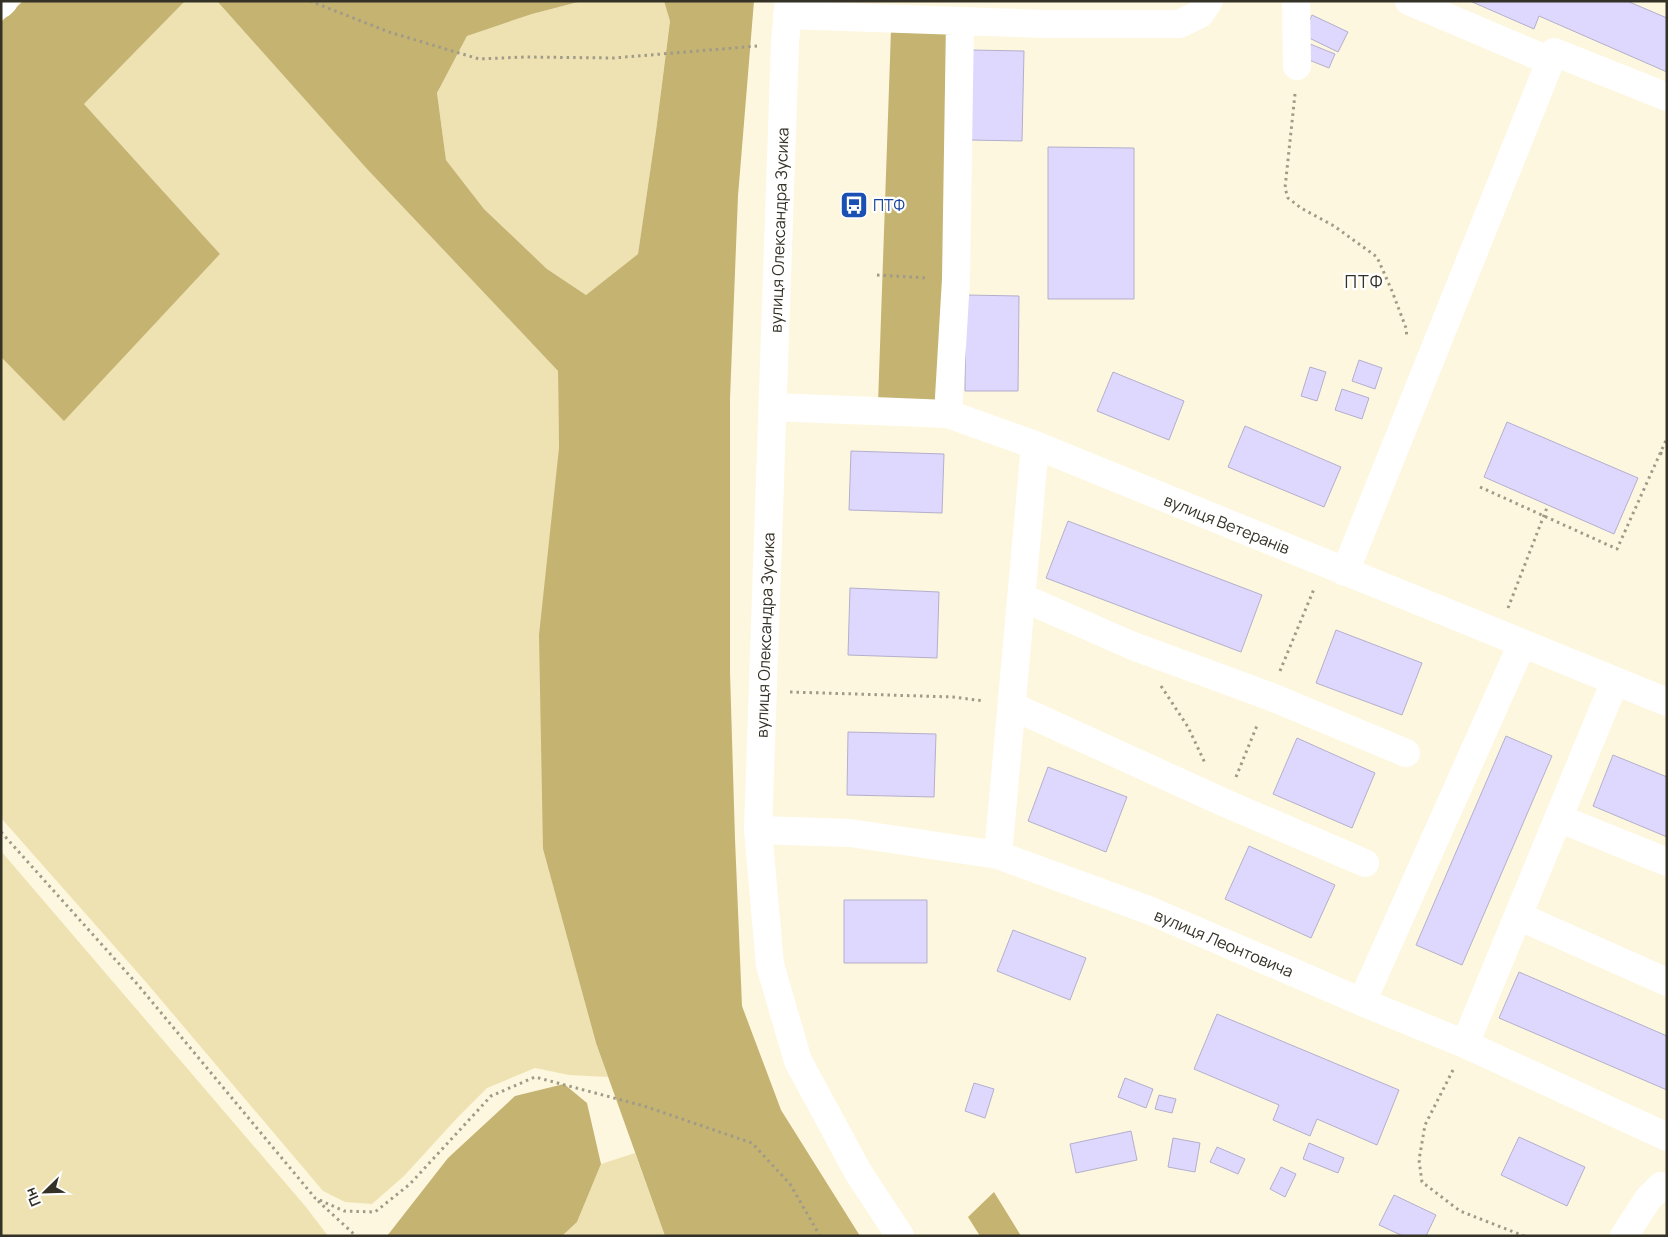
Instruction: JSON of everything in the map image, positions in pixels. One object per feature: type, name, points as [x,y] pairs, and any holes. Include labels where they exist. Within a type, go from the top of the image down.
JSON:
[{"type":"street","points":[[1,4],[4,1]]},
{"type":"street","points":[[788,8],[960,21],[1045,24],[1178,24],[1200,14],[1209,1]]},
{"type":"street","points":[[1296,1],[1297,66]]},
{"type":"street","points":[[1409,1],[1550,61]]},
{"type":"street","name":"вулиця Олександра Зусика","points":[[788,8],[758,830],[770,965],[798,1061],[858,1172],[900,1236]]},
{"type":"street","points":[[948,414],[956,279],[960,21]]},
{"type":"street","points":[[1345,572],[1554,52],[1667,97]]},
{"type":"street","name":"вулиця Ветеранів","points":[[773,407],[948,414],[1035,445],[1667,702]]},
{"type":"street","points":[[998,855],[1035,445]]},
{"type":"street","points":[[1021,597],[1134,646],[1269,696],[1406,753]]},
{"type":"street","points":[[1362,1002],[1522,644]]},
{"type":"street","points":[[1465,1044],[1615,680]]},
{"type":"street","points":[[1012,706],[1225,803],[1365,863]]},
{"type":"street","points":[[1558,818],[1667,862]]},
{"type":"street","name":"вулиця Леонтовича","points":[[758,830],[850,833],[998,855],[1151,912],[1465,1044],[1667,1137]]},
{"type":"street","points":[[1518,916],[1667,982]]},
{"type":"street","points":[[1624,1236],[1648,1200],[1661,1186],[1667,1186]]},
{"type":"path","points":[[310,1],[389,32],[479,58],[614,58],[786,44]]},
{"type":"path","points":[[1297,66],[1285,188],[1288,198],[1301,208],[1334,226],[1377,257],[1406,328],[1410,358],[1422,380]]},
{"type":"path","points":[[877,276],[956,279]]},
{"type":"path","points":[[1480,487],[1617,548],[1667,438]]},
{"type":"path","points":[[1660,453],[1667,455]]},
{"type":"path","points":[[1497,634],[1548,505]]},
{"type":"path","points":[[1134,646],[1188,727],[1225,803]]},
{"type":"path","points":[[763,691],[953,697],[1012,706]]},
{"type":"path","points":[[1,832],[138,986],[315,1198],[356,1236]]},
{"type":"path","points":[[1465,1044],[1446,1086],[1425,1125],[1419,1160],[1422,1182],[1460,1211],[1524,1236]]},
{"type":"path","points":[[315,1198],[344,1211],[375,1212],[410,1184],[491,1096],[535,1077],[644,1106],[752,1143],[790,1184],[820,1236]]},
{"type":"shaded area","points":[[23,1],[185,1],[84,104],[220,254],[64,421],[1,357],[1,22]]},
{"type":"shaded area","points":[[185,1],[217,1],[367,169],[558,371],[559,448],[543,849],[596,1043],[608,1077],[569,1075],[535,1068],[487,1088],[404,1176],[372,1204],[345,1202],[323,1191],[145,981],[1,818],[1,357],[64,420],[220,254],[84,104]]},
{"type":"shaded area","points":[[217,1],[582,1],[532,14],[467,36],[437,93],[446,160],[484,209],[547,269],[586,295],[638,254],[670,21],[664,1],[754,1],[738,196],[730,399],[730,672],[742,1006],[781,1110],[860,1236],[665,1236],[596,1043],[543,849],[539,635],[559,448],[558,371],[367,169]]},
{"type":"shaded area","points":[[582,1],[664,1],[670,20],[638,254],[586,295],[547,269],[484,209],[446,160],[437,93],[467,36],[532,14]]},
{"type":"shaded area","points":[[891,30],[952,32],[938,407],[878,404]]},
{"type":"shaded area","points":[[1,851],[306,1207],[328,1236],[1,1236]]},
{"type":"shaded area","points":[[564,1084],[587,1103],[601,1164],[577,1222],[562,1236],[387,1236],[448,1158],[515,1096]]},
{"type":"shaded area","points":[[635,1153],[665,1236],[562,1236],[577,1222],[601,1164]]},
{"type":"shaded area","points":[[994,1192],[1021,1236],[980,1236],[968,1217]]},
{"type":"building","points":[[1470,1],[1627,1],[1667,18],[1667,72],[1539,16],[1534,29]]},
{"type":"building","points":[[1312,15],[1348,32],[1338,52],[1303,35]]},
{"type":"building","points":[[1310,44],[1335,54],[1329,68],[1304,58]]},
{"type":"building","points":[[971,50],[1024,51],[1022,141],[969,140]]},
{"type":"building","points":[[1048,147],[1134,148],[1134,299],[1048,299]]},
{"type":"building","points":[[966,295],[1019,296],[1018,391],[965,391]]},
{"type":"building","points":[[1359,360],[1382,368],[1375,389],[1352,381]]},
{"type":"building","points":[[1310,367],[1326,372],[1317,401],[1301,396]]},
{"type":"building","points":[[1113,372],[1184,401],[1169,440],[1097,411]]},
{"type":"building","points":[[1342,389],[1369,398],[1362,419],[1335,410]]},
{"type":"building","points":[[1507,422],[1638,478],[1614,534],[1484,477]]},
{"type":"building","points":[[1245,426],[1341,467],[1324,507],[1228,467]]},
{"type":"building","points":[[851,451],[944,454],[942,513],[849,510]]},
{"type":"building","points":[[1068,521],[1262,595],[1241,652],[1046,578]]},
{"type":"building","points":[[850,588],[939,592],[937,658],[848,655]]},
{"type":"building","points":[[1336,630],[1422,663],[1402,715],[1316,683]]},
{"type":"building","points":[[848,732],[936,734],[934,797],[847,795]]},
{"type":"building","points":[[1506,736],[1552,756],[1462,965],[1416,945]]},
{"type":"building","points":[[1297,738],[1375,773],[1352,828],[1273,794]]},
{"type":"building","points":[[1613,755],[1667,777],[1667,837],[1593,806]]},
{"type":"building","points":[[1048,767],[1127,797],[1106,852],[1028,821]]},
{"type":"building","points":[[1249,846],[1335,885],[1311,938],[1225,899]]},
{"type":"building","points":[[844,900],[927,900],[927,963],[844,963]]},
{"type":"building","points":[[1013,930],[1086,958],[1070,1000],[997,971]]},
{"type":"building","points":[[1519,972],[1667,1036],[1667,1090],[1499,1018]]},
{"type":"building","points":[[1217,1014],[1399,1090],[1377,1145],[1317,1119],[1310,1136],[1273,1120],[1279,1105],[1194,1069]]},
{"type":"building","points":[[1125,1078],[1153,1089],[1146,1108],[1118,1097]]},
{"type":"building","points":[[974,1083],[994,1089],[985,1118],[965,1111]]},
{"type":"building","points":[[1159,1095],[1176,1099],[1172,1113],[1155,1109]]},
{"type":"building","points":[[1131,1131],[1137,1160],[1076,1173],[1070,1144]]},
{"type":"building","points":[[1519,1137],[1585,1167],[1567,1206],[1501,1175]]},
{"type":"building","points":[[1173,1138],[1200,1143],[1195,1172],[1168,1167]]},
{"type":"building","points":[[1309,1143],[1344,1158],[1338,1173],[1303,1159]]},
{"type":"building","points":[[1217,1147],[1245,1159],[1238,1174],[1210,1162]]},
{"type":"building","points":[[1281,1167],[1296,1174],[1285,1197],[1270,1189]]},
{"type":"building","points":[[1394,1195],[1436,1215],[1426,1236],[1403,1236],[1379,1225]]},
{"type":"place","name":"ПТФ","points":[[854,205]]},
{"type":"district","name":"ПТФ","points":[[1364,281]]}]
